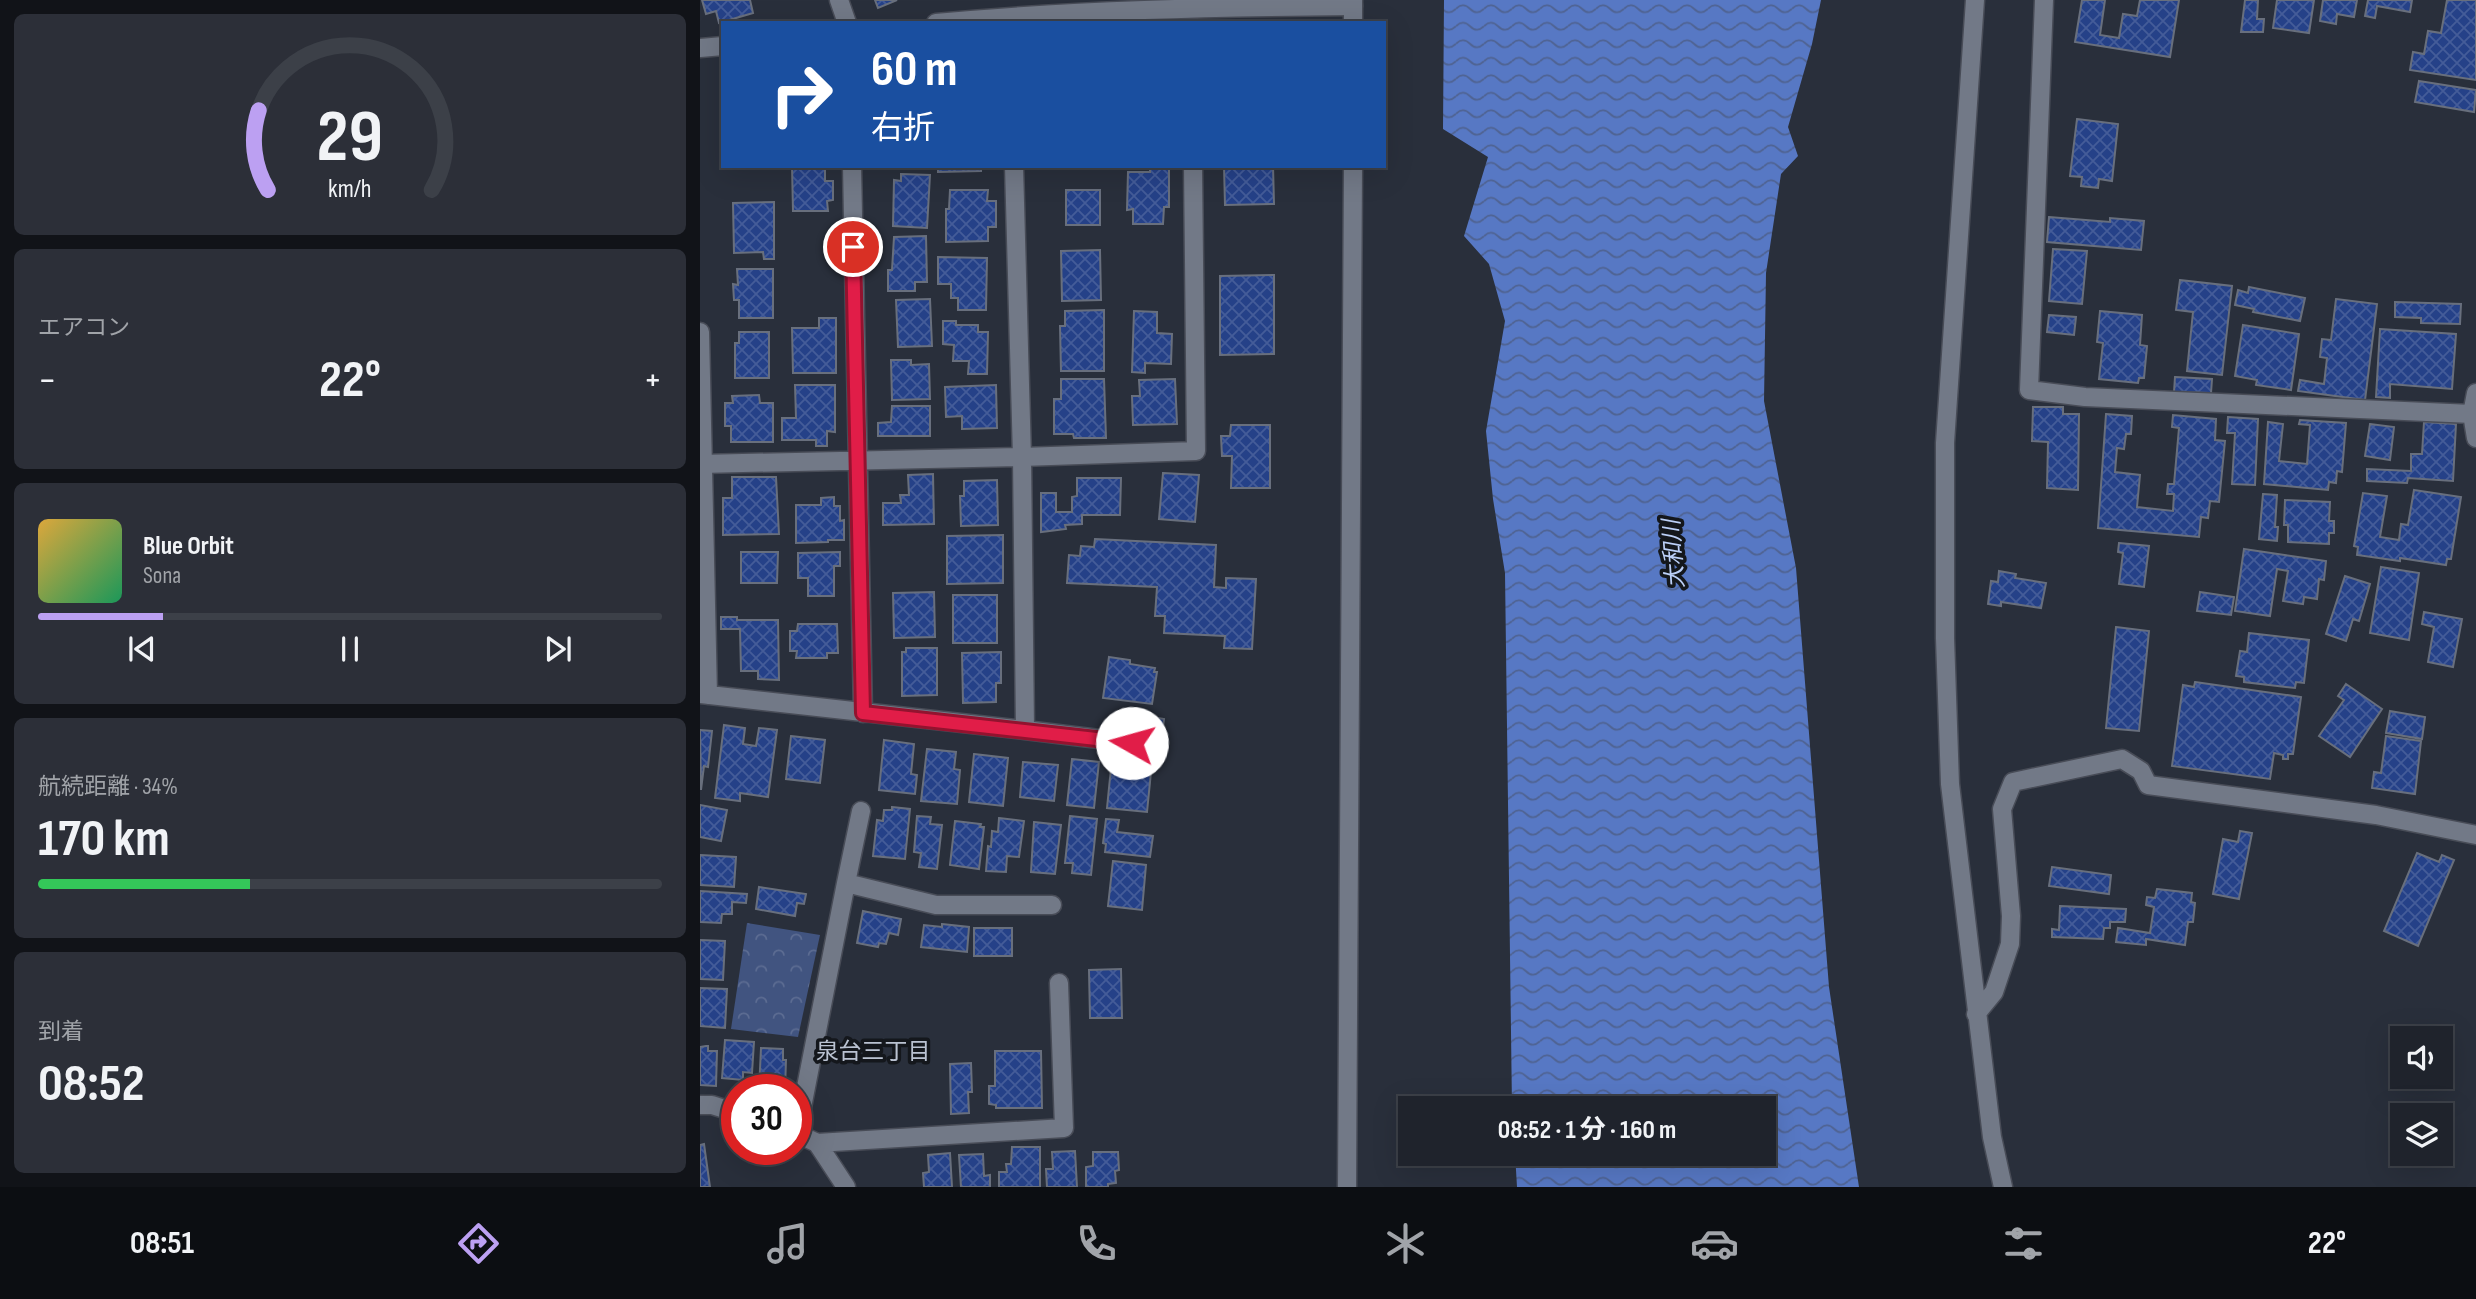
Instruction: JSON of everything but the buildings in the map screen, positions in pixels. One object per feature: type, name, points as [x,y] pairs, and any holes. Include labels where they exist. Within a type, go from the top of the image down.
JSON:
[{"type":"street","points":[[839,0],[846,21]]},
{"type":"street","points":[[1975,0],[1945,443],[1945,638],[1950,784],[1992,1137],[2003,1187]]},
{"type":"street","points":[[2044,0],[2029,390],[2085,397],[2472,414]]},
{"type":"street","points":[[950,21],[1008,13],[1191,16],[1275,3],[1353,10]]},
{"type":"street","points":[[700,48],[721,46]]},
{"type":"street","points":[[852,168],[863,713]]},
{"type":"street","points":[[1014,168],[1022,457],[1025,730]]},
{"type":"street","points":[[701,464],[1196,451],[1193,168]]},
{"type":"street","points":[[1347,1187],[1353,168]]},
{"type":"street","points":[[700,332],[704,694],[1132,743]]},
{"type":"street","points":[[2476,393],[2472,414],[2476,438]]},
{"type":"street","points":[[1976,1014],[1994,992],[2010,944],[2011,916],[2002,809],[2013,782],[2122,759],[2141,771],[2148,785],[2376,816],[2476,835]]},
{"type":"street","points":[[808,1074],[861,811]]},
{"type":"street","points":[[845,883],[936,905],[1052,905]]},
{"type":"street","points":[[812,1141],[817,1143],[1063,1128],[1059,983]]},
{"type":"street","points":[[700,1105],[721,1108]]},
{"type":"street","points":[[817,1143],[846,1187]]},
{"type":"green space","points":[[747,923],[820,935],[798,1037],[731,1029]]},
{"type":"water","name":"大和川","points":[[1444,0],[1821,0],[1812,44],[1788,127],[1798,156],[1781,174],[1766,273],[1764,401],[1796,568],[1829,987],[1859,1187],[1517,1187],[1516,1166],[1776,1166],[1776,1096],[1512,1096],[1505,573],[1486,431],[1505,321],[1489,264],[1464,236],[1488,157],[1443,129]]},
{"type":"district","name":"泉台三丁目","points":[[873,1052]]},
{"type":"route","points":[[853,247],[863,713],[1132,743]]}]
